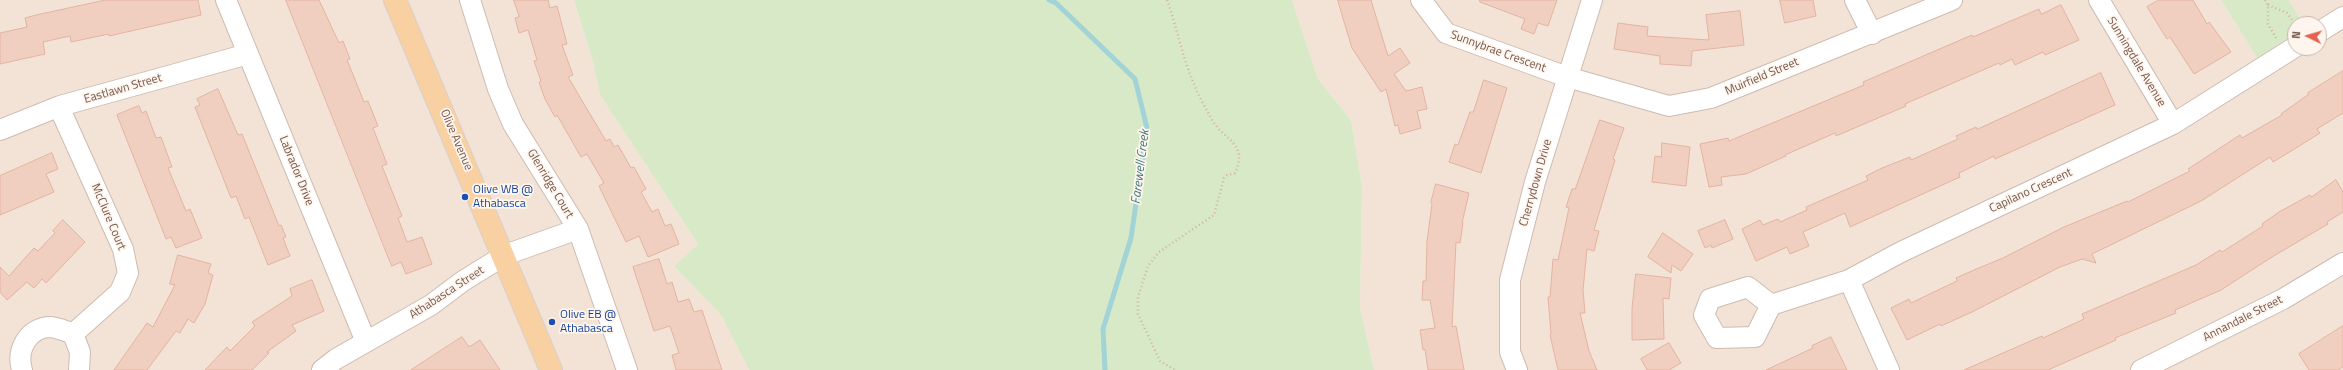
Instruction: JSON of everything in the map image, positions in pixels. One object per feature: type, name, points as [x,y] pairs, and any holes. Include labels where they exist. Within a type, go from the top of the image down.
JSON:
[{"type":"main road","name":"Olive Avenue","points":[[395,0],[505,255],[552,370]]},
{"type":"street","name":"Labrador Drive","points":[[226,0],[366,342]]},
{"type":"street","name":"Glenridge Court","points":[[470,0],[498,89],[513,124],[578,229],[627,370]]},
{"type":"street","name":"Sunnybrae Crescent","points":[[1421,0],[1446,33],[1567,77]]},
{"type":"street","name":"Cherrydown Drive","points":[[1516,370],[1510,352],[1510,280],[1535,182],[1592,0]]},
{"type":"street","points":[[1855,0],[1872,34]]},
{"type":"street","name":"Muirfield Street","points":[[1567,77],[1668,106],[1711,98],[1785,66],[1872,34],[1952,0]]},
{"type":"street","name":"Sunningdale Avenue","points":[[2099,0],[2173,124]]},
{"type":"street","points":[[2327,27],[2343,17]]},
{"type":"street","name":"Capilano Crescent","points":[[1771,305],[1849,280],[1901,252],[2173,124],[2287,52]]},
{"type":"street","name":"Eastlawn Street","points":[[0,130],[59,107],[248,54]]},
{"type":"street","name":"McClure Court","points":[[59,107],[123,249],[128,273],[120,292],[73,334]]},
{"type":"street","name":"Athabasca Street","points":[[322,370],[336,359],[431,305],[463,281],[505,255],[578,229]]},
{"type":"street","name":"Annandale Street","points":[[2141,370],[2283,299],[2343,263]]},
{"type":"street","points":[[1849,280],[1889,370]]},
{"type":"street","points":[[22,370],[20,352],[24,342],[32,334],[41,329],[51,327],[73,334],[80,352],[79,370]]},
{"type":"path","points":[[1166,0],[1193,84],[1213,121],[1233,142],[1239,151],[1239,164],[1235,173],[1227,175],[1224,178],[1214,215],[1159,252],[1148,266],[1138,297],[1138,314],[1160,361],[1175,370]]},
{"type":"path","points":[[2265,0],[2268,5],[2268,24],[2287,46]]},
{"type":"path","points":[[2268,5],[2287,13],[2289,16]]},
{"type":"shaded area","points":[[0,0],[574,0],[593,62],[600,95],[698,244],[674,266],[721,315],[749,370],[0,370]]},
{"type":"shaded area","points":[[1292,0],[2221,0],[2257,58],[2287,39],[2287,56],[2327,56],[2327,16],[2298,16],[2289,0],[2343,0],[2343,370],[1374,370],[1360,307],[1362,187],[1351,120],[1318,79]]},
{"type":"green space","points":[[574,0],[1292,0],[1318,79],[1351,120],[1362,187],[1360,307],[1374,370],[749,370],[721,315],[674,266],[698,244],[600,95],[593,62]]},
{"type":"green space","points":[[2221,0],[2289,0],[2298,16],[2287,16],[2287,39],[2257,58]]},
{"type":"building","points":[[106,0],[198,0],[201,15],[109,36],[109,34],[71,42],[70,36],[43,42],[45,54],[0,64],[0,33],[27,27],[25,18]]},
{"type":"building","points":[[286,0],[319,0],[339,43],[343,41],[350,59],[347,60],[364,102],[368,101],[378,126],[373,128],[387,164],[382,166],[402,216],[398,218],[407,242],[422,237],[432,264],[406,274],[401,262],[392,266]]},
{"type":"building","points":[[514,0],[548,0],[550,8],[557,6],[567,44],[562,45],[573,75],[568,77],[606,141],[610,139],[614,147],[618,145],[631,168],[634,167],[646,189],[641,192],[652,212],[658,209],[665,226],[671,224],[679,244],[648,257],[639,236],[626,242],[599,186],[604,183],[587,154],[581,157],[557,115],[555,117],[545,99],[539,82],[541,81],[534,61],[537,60],[528,30],[519,33],[515,18],[519,17]]},
{"type":"building","points":[[1338,0],[1371,0],[1388,56],[1400,48],[1410,63],[1394,74],[1406,91],[1422,87],[1427,109],[1417,111],[1421,128],[1400,134],[1398,125],[1395,126],[1386,89],[1381,92],[1352,48]]},
{"type":"building","points":[[1480,0],[1557,0],[1548,26],[1538,23],[1534,34],[1521,29],[1525,19],[1480,2]]},
{"type":"building","points":[[1780,0],[1813,0],[1816,16],[1785,23]]},
{"type":"building","points":[[2159,0],[2193,0],[2207,24],[2209,22],[2231,52],[2194,74],[2170,37],[2167,39],[2147,7]]},
{"type":"building","points":[[2061,5],[2079,40],[2045,55],[2043,52],[2015,65],[2012,59],[2000,65],[1999,63],[1905,104],[1906,106],[1836,136],[1835,133],[1746,174],[1721,177],[1722,185],[1709,187],[1700,144],[1728,138],[1729,141],[1864,85],[1863,82],[1972,35],[1973,37],[2039,9],[2041,14]]},
{"type":"building","points":[[1740,11],[1744,45],[1692,51],[1691,66],[1660,64],[1660,56],[1614,49],[1618,23],[1648,27],[1647,36],[1709,40],[1706,15]]},
{"type":"building","points":[[2343,71],[2343,113],[2317,129],[2320,133],[2296,148],[2273,162],[2270,157],[2201,201],[2092,254],[2096,263],[2082,259],[2060,267],[1972,312],[1941,326],[1940,324],[1907,340],[1891,308],[1909,299],[1911,303],[1957,281],[1956,278],[2003,258],[2064,227],[2127,201],[2128,202],[2190,171],[2188,169],[2240,135],[2242,138],[2282,115],[2281,114],[2309,94],[2308,93]]},
{"type":"building","points":[[2101,73],[2115,105],[1995,159],[1994,156],[1959,173],[1960,177],[1850,227],[1845,213],[1803,232],[1809,246],[1790,254],[1787,247],[1756,261],[1742,229],[1760,220],[1763,225],[1778,219],[1780,222],[1807,210],[1806,207],[1868,180],[1866,176],[1882,168],[1910,157],[1911,160],[1958,139],[1956,136],[1976,127],[1977,129]]},
{"type":"building","points":[[1484,80],[1507,88],[1481,173],[1449,162],[1455,144],[1458,145],[1470,112],[1473,112]]},
{"type":"building","points":[[218,89],[238,135],[242,134],[279,226],[281,225],[286,237],[283,238],[290,256],[268,265],[249,217],[245,219],[236,196],[231,198],[195,107],[200,105],[197,99]]},
{"type":"building","points":[[139,106],[142,113],[146,111],[156,138],[161,137],[172,167],[168,168],[186,211],[190,209],[202,238],[176,248],[171,237],[166,239],[117,115]]},
{"type":"building","points":[[1600,120],[1624,128],[1613,159],[1615,160],[1594,230],[1599,231],[1594,251],[1587,249],[1583,290],[1585,313],[1580,313],[1589,351],[1597,370],[1558,370],[1550,335],[1548,297],[1550,297],[1553,259],[1558,260],[1569,208],[1566,207],[1572,189],[1575,189]]},
{"type":"building","points":[[1662,143],[1690,147],[1686,186],[1652,182],[1655,156],[1661,157]]},
{"type":"building","points":[[52,153],[58,169],[46,174],[54,192],[0,215],[0,176]]},
{"type":"building","points":[[2336,180],[2343,192],[2343,212],[2327,222],[2328,224],[2272,257],[2221,290],[2175,310],[2176,313],[2115,338],[2116,340],[2048,370],[1964,370],[2042,336],[2043,338],[2084,319],[2082,314],[2196,265],[2220,250],[2222,252],[2263,226],[2262,224],[2279,212],[2310,195],[2311,197]]},
{"type":"building","points":[[1436,184],[1469,193],[1462,223],[1460,243],[1456,242],[1452,327],[1456,326],[1464,370],[1428,370],[1425,349],[1423,350],[1420,330],[1435,328],[1430,300],[1422,300],[1423,281],[1426,281],[1427,241],[1431,203]]},
{"type":"building","points":[[63,220],[85,242],[46,283],[42,279],[34,288],[27,282],[7,300],[0,292],[0,267],[9,276],[34,248],[38,251],[55,233],[53,231]]},
{"type":"building","points":[[1725,220],[1733,239],[1712,248],[1711,245],[1705,248],[1698,231]]},
{"type":"building","points":[[1663,233],[1693,254],[1681,271],[1672,265],[1671,273],[1648,257]]},
{"type":"building","points":[[178,255],[211,264],[208,273],[213,275],[205,304],[194,323],[188,319],[180,333],[176,331],[147,370],[114,370],[147,323],[153,327],[175,285],[170,284]]},
{"type":"building","points":[[659,259],[667,284],[672,282],[678,302],[689,299],[694,312],[702,310],[722,370],[676,370],[672,355],[679,353],[670,326],[654,331],[633,267]]},
{"type":"building","points":[[1636,274],[1671,278],[1669,299],[1663,298],[1664,339],[1632,340],[1632,309]]},
{"type":"building","points":[[312,280],[324,311],[292,325],[296,331],[267,352],[269,353],[252,370],[205,370],[227,347],[230,351],[255,326],[252,322],[292,296],[290,289]]},
{"type":"building","points":[[2343,326],[2343,367],[2338,370],[2309,370],[2299,354]]},
{"type":"building","points":[[462,337],[469,347],[480,340],[500,370],[411,370]]},
{"type":"building","points":[[1831,337],[1847,370],[1766,370],[1813,348],[1812,346]]},
{"type":"building","points":[[1669,343],[1681,363],[1669,370],[1647,370],[1641,359]]},
{"type":"waterway","name":"Farewell Creek","points":[[1049,0],[1056,3],[1135,79],[1147,128],[1131,238],[1103,329],[1105,370]]},
{"type":"place","name":"Olive WB @ Athabasca","points":[[465,197]]},
{"type":"place","name":"Olive EB @ Athabasca","points":[[552,322]]}]
